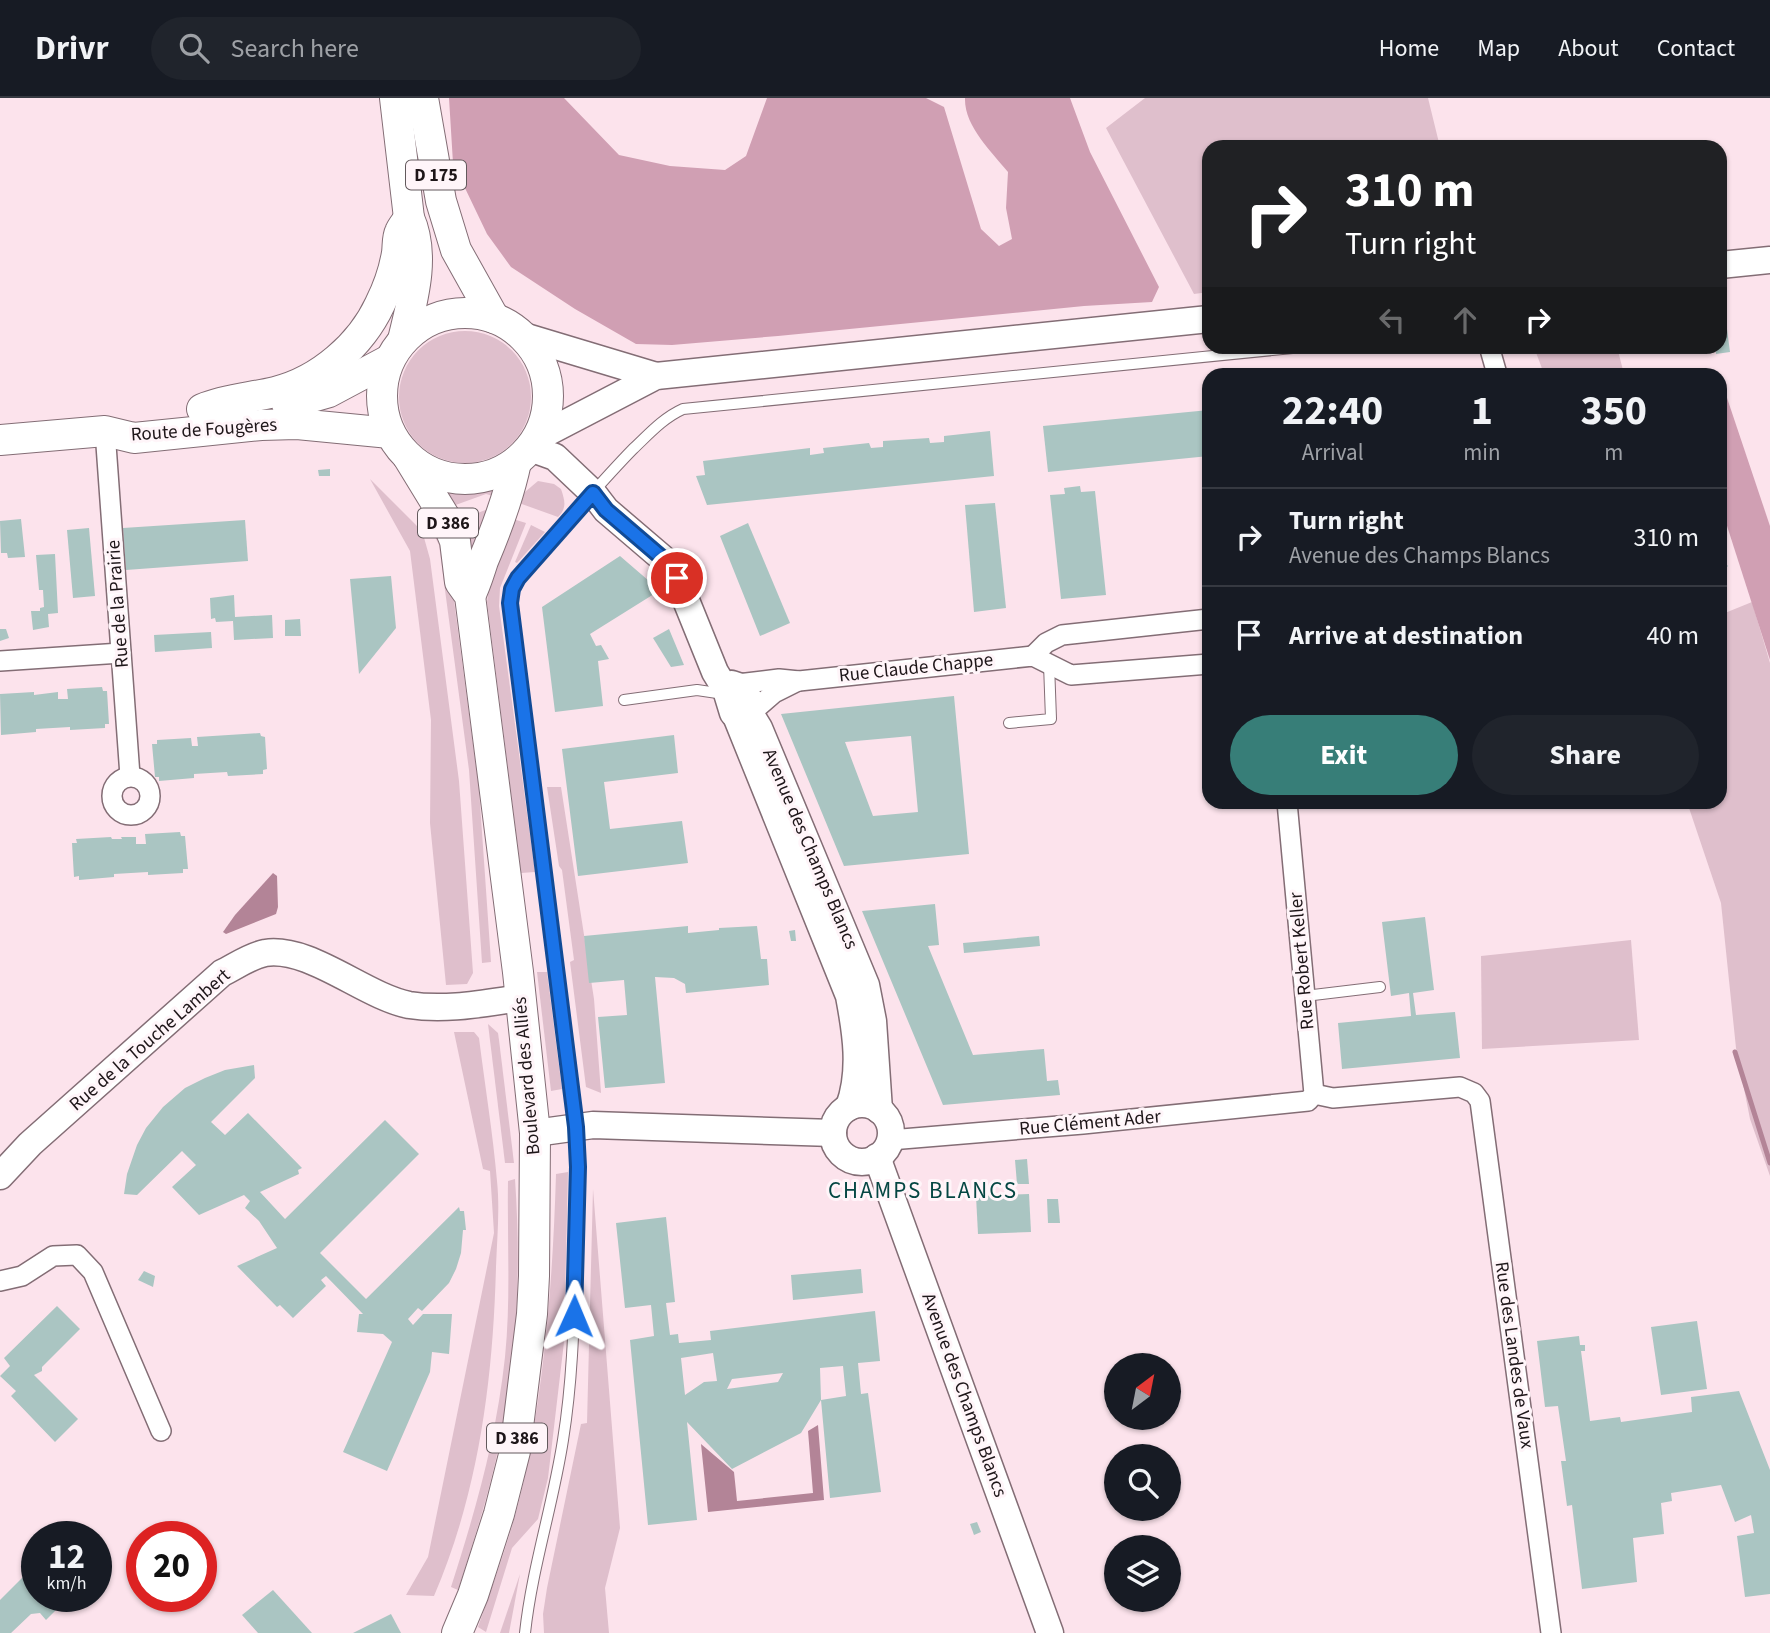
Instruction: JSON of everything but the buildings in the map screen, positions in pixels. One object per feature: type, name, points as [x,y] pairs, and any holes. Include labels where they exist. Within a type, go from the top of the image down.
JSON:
[{"type":"main road","name":"D 175","points":[[395,98],[409,219],[415,232],[416,271],[413,301],[396,350]]},
{"type":"main road","name":"D 175","points":[[423,98],[441,201],[456,250],[494,318]]},
{"type":"main road","points":[[202,409],[218,402],[277,392],[310,378],[339,357],[359,337],[379,307],[393,271],[398,234],[409,219]]},
{"type":"main road","points":[[455,313],[475,313],[494,318],[523,336],[535,351],[548,385],[544,421],[528,449],[495,474],[463,479],[444,477],[427,470],[408,457],[390,433],[381,397],[383,378],[396,350],[418,327],[436,317],[455,313]]},
{"type":"main road","name":"Route de Fougères","points":[[105,431],[132,418],[202,409],[219,413],[280,406],[305,400],[329,392],[396,350]]},
{"type":"main road","name":"Route de Fougères","points":[[105,431],[134,438],[297,424],[390,433]]},
{"type":"main road","points":[[0,440],[105,431]]},
{"type":"main road","name":"Boulevard des Alliés","points":[[470,596],[528,449]]},
{"type":"main road","name":"Boulevard des Alliés","points":[[408,457],[446,519],[455,541],[460,582],[470,596],[521,998],[535,1133],[532,1314],[515,1451],[499,1514],[473,1595],[457,1633]]},
{"type":"street","points":[[1727,264],[1770,260]]},
{"type":"street","points":[[523,336],[656,376],[1198,320]]},
{"type":"street","points":[[528,449],[656,376]]},
{"type":"street","name":"Rue de la Prairie","points":[[105,431],[131,776]]},
{"type":"street","name":"Avenue des Champs Blancs","points":[[528,449],[555,457],[593,493],[606,510],[668,563],[677,578],[715,672],[759,728],[866,985],[873,1021],[879,1110]]},
{"type":"street","points":[[1041,660],[1046,643],[1062,635],[1202,620]]},
{"type":"street","points":[[0,661],[121,653]]},
{"type":"street","name":"Rue Claude Chappe","points":[[738,702],[779,679],[799,681],[1041,660],[1071,676],[1202,665]]},
{"type":"street","name":"Rue Claude Chappe","points":[[738,702],[774,693],[799,681]]},
{"type":"street","name":"Avenue des Champs Blancs","points":[[738,702],[849,996],[856,1028],[857,1078],[849,1107]]},
{"type":"street","name":"Rue Robert Keller","points":[[1288,809],[1314,1094]]},
{"type":"street","name":"Rue de la Touche Lambert","points":[[0,1176],[30,1144],[222,974],[245,960],[265,954],[297,955],[366,989],[408,1004],[439,1007],[521,998]]},
{"type":"street","name":"Rue des Landes de Vaux","points":[[1314,1094],[1333,1098],[1460,1087],[1474,1093],[1480,1101],[1551,1633]]},
{"type":"street","name":"Rue Clément Ader","points":[[884,1149],[1290,1104],[1308,1101],[1314,1094]]},
{"type":"street","points":[[861,1104],[879,1110],[889,1123],[884,1149],[861,1162],[849,1159],[836,1145],[833,1133],[836,1121],[849,1107],[861,1104]]},
{"type":"street","points":[[535,1133],[607,1125],[833,1133]]},
{"type":"street","name":"Avenue des Champs Blancs","points":[[884,1149],[1050,1633]]},
{"type":"street","points":[[0,1281],[22,1276],[53,1256],[77,1255],[93,1272],[161,1431]]},
{"type":"lane","points":[[525,1633],[529,1594],[555,1488],[567,1416],[574,1316],[578,1167],[576,1127],[510,603],[512,589],[518,578],[656,427],[671,414],[683,409],[1233,354]]},
{"type":"lane","points":[[1009,723],[1051,719],[1041,660]]},
{"type":"lane","points":[[624,700],[697,690],[738,702]]},
{"type":"lane","points":[[1305,996],[1380,987]]},
{"type":"shaded area","points":[[449,98],[564,98],[619,155],[670,166],[725,170],[746,156],[767,98],[926,98],[944,107],[981,229],[999,246],[1012,239],[1006,208],[1008,172],[974,128],[969,119],[965,98],[1070,98],[1090,152],[1159,287],[1152,302],[672,345],[636,344],[575,309],[511,267],[487,234],[453,163]]},
{"type":"shaded area","points":[[1145,98],[1428,98],[1438,140],[1202,140],[1202,293],[1194,294],[1106,128]]},
{"type":"shaded area","points":[[465,331],[490,336],[512,350],[526,372],[531,397],[526,422],[512,444],[490,458],[465,463],[440,458],[418,444],[404,422],[399,397],[404,372],[418,350],[440,336]]},
{"type":"shaded area","points":[[1537,354],[1619,354],[1622,368],[1542,368]]},
{"type":"shaded area","points":[[1727,398],[1770,526],[1770,660],[1727,526]]},
{"type":"shaded area","points":[[370,479],[423,534],[430,559],[459,781],[473,973],[467,984],[446,985],[430,823],[431,720],[410,551]]},
{"type":"shaded area","points":[[538,481],[554,484],[561,489],[564,504],[558,517],[519,503],[525,492]]},
{"type":"shaded area","points":[[500,487],[497,497],[486,494],[450,507],[441,490],[476,492]]},
{"type":"shaded area","points":[[488,509],[468,560],[457,521]]},
{"type":"shaded area","points":[[513,519],[526,523],[500,588],[499,606],[535,872],[521,873],[487,602],[489,584]]},
{"type":"shaded area","points":[[531,525],[545,532],[517,563],[515,562]]},
{"type":"shaded area","points":[[440,527],[453,593],[479,789],[491,962],[482,963],[469,770],[439,545],[432,531]]},
{"type":"shaded area","points":[[1752,602],[1770,663],[1770,1176],[1750,1119],[1736,1048],[1721,903],[1689,809],[1727,809],[1727,612]]},
{"type":"shaded area","points":[[547,787],[561,787],[594,999],[601,1093],[586,1087],[570,962],[574,960]]},
{"type":"shaded area","points":[[273,873],[277,876],[276,914],[226,934],[223,932],[235,915]]},
{"type":"shaded area","points":[[1631,940],[1639,1040],[1482,1049],[1481,956]]},
{"type":"shaded area","points":[[537,972],[547,972],[562,1089],[551,1091]]},
{"type":"shaded area","points":[[488,1024],[498,1033],[514,1163],[505,1163]]},
{"type":"shaded area","points":[[454,1032],[474,1032],[479,1038],[493,1146],[498,1213],[491,1351],[473,1476],[449,1556],[434,1596],[406,1595],[428,1557],[494,1233],[490,1171],[483,1169]]},
{"type":"shaded area","points":[[568,1172],[564,1342],[548,1478],[538,1519],[512,1548],[486,1632],[478,1627],[520,1499],[543,1366],[553,1251],[556,1174]]},
{"type":"shaded area","points":[[515,1179],[518,1277],[511,1376],[491,1478],[458,1590],[451,1587],[484,1474],[501,1387],[508,1313],[508,1181]]},
{"type":"shaded area","points":[[593,1189],[620,1528],[605,1588],[609,1633],[544,1633],[543,1614],[547,1588],[581,1424],[587,1423]]},
{"type":"shaded area","points":[[818,1425],[824,1500],[708,1512],[701,1444],[734,1472],[737,1501],[813,1493],[808,1431]]},
{"type":"shaded area","points":[[520,1574],[509,1633],[500,1633]]},
{"type":"waterway","points":[[1735,1052],[1770,1163]]},
{"type":"district","name":"CHAMPS BLANCS","points":[[923,1190]]},
{"type":"route","points":[[574,1316],[578,1167],[576,1127],[510,603],[512,589],[518,578],[593,493],[606,510],[668,563],[677,578]]}]
